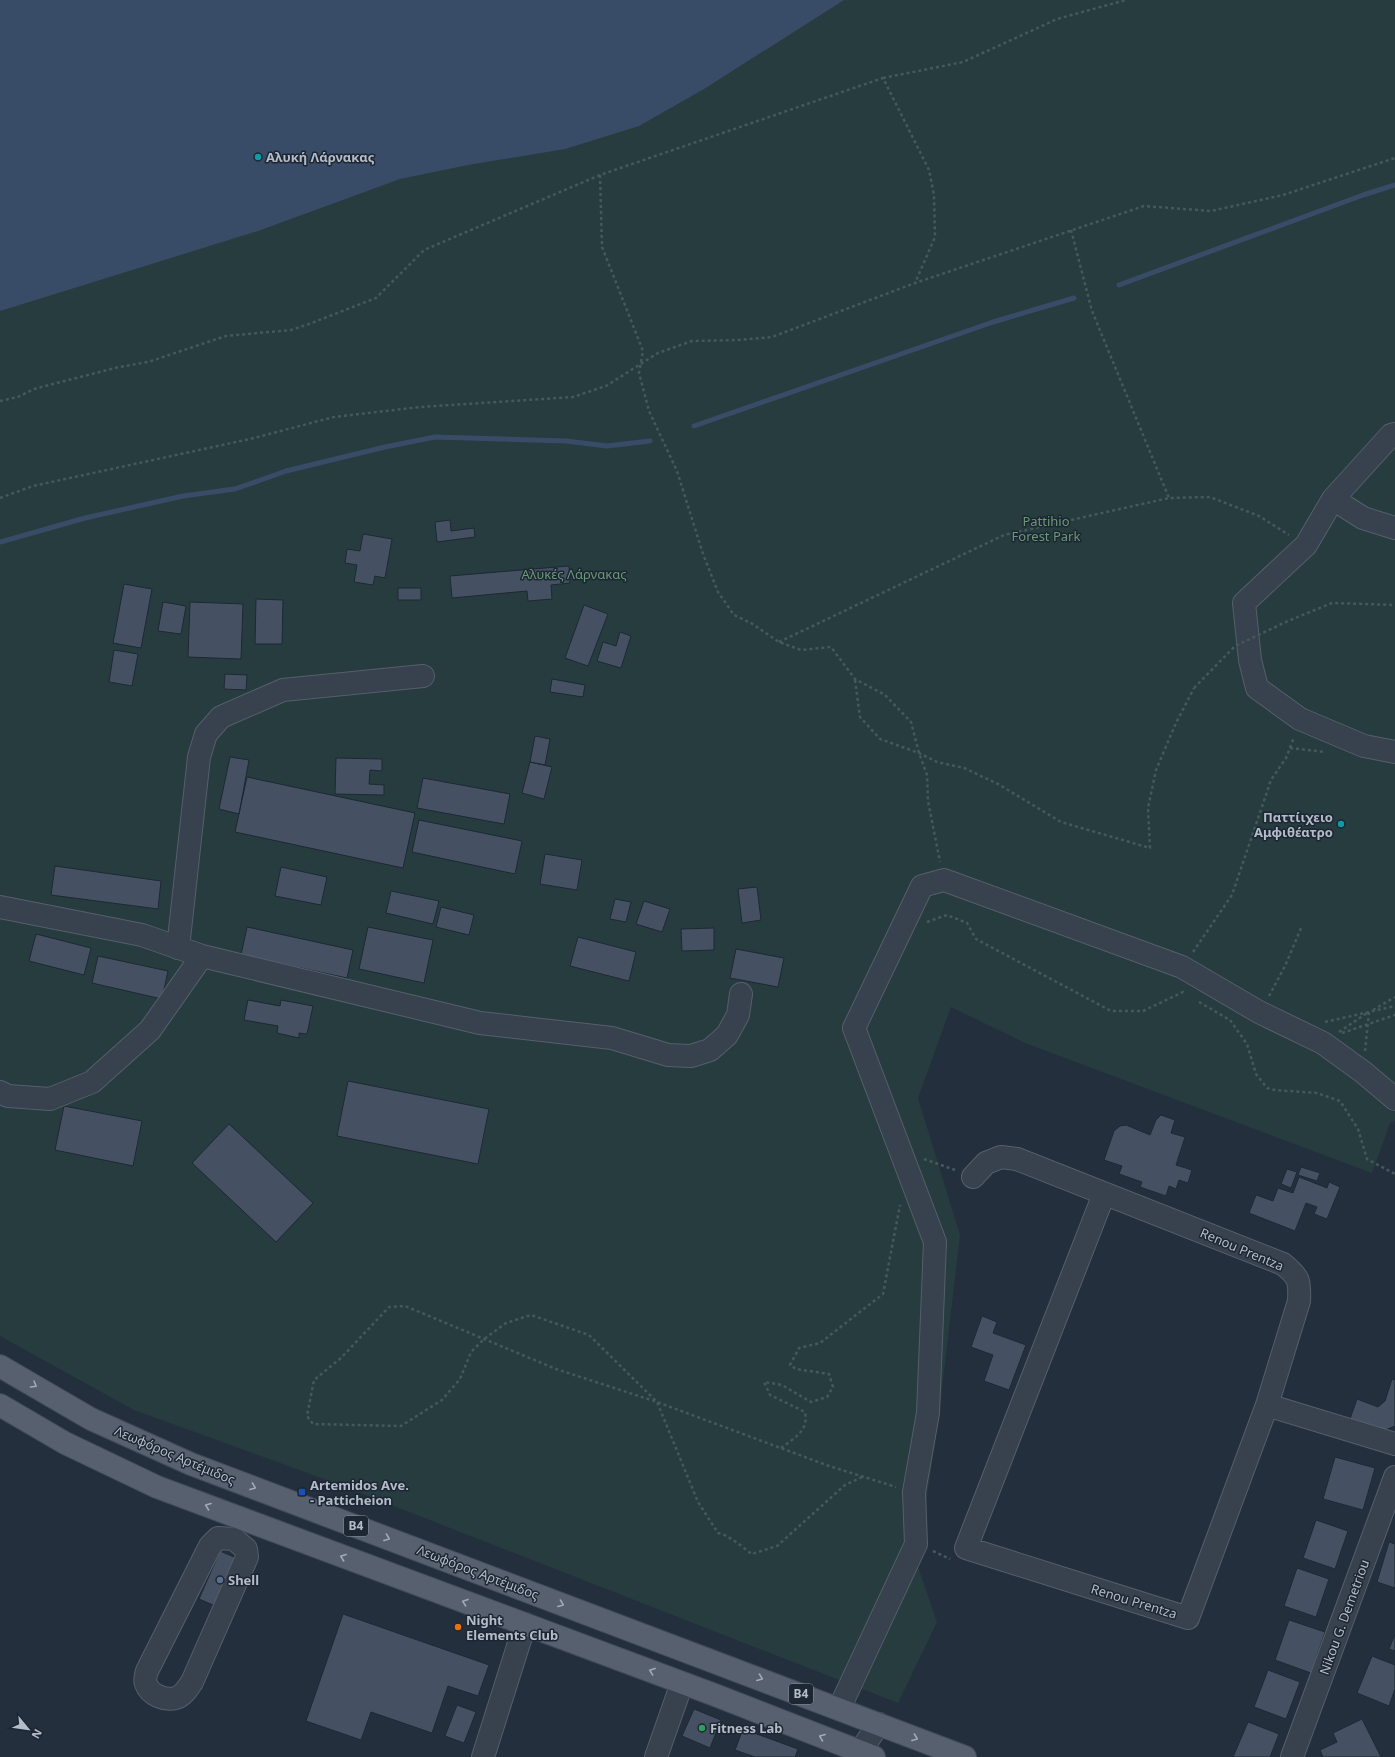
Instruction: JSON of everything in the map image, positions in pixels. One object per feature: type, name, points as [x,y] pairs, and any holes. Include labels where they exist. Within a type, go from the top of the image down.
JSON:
[{"type":"main road","name":"Λεωφόρος Αρτέμιδος","points":[[0,1366],[91,1419],[191,1464],[965,1757]]},
{"type":"main road","name":"B4","points":[[0,1405],[65,1443],[157,1487],[682,1682],[863,1755]]},
{"type":"street","points":[[1395,434],[1391,435],[1333,499],[1306,545],[1244,603],[1250,660],[1257,688],[1300,719],[1364,746],[1395,752]]},
{"type":"street","points":[[1333,499],[1363,518],[1395,528]]},
{"type":"street","points":[[178,948],[199,757],[206,734],[211,728],[221,717],[283,690],[423,676]]},
{"type":"street","points":[[840,1709],[916,1544],[914,1492],[928,1413],[935,1242],[854,1028],[922,886],[944,880],[1182,967],[1259,1012],[1327,1033],[1363,1072],[1395,1099]]},
{"type":"street","points":[[0,907],[142,934],[202,956],[480,1023],[612,1038],[668,1055],[691,1056],[710,1050],[716,1045],[727,1035],[738,1015],[741,994]]},
{"type":"street","points":[[0,1092],[8,1096],[50,1099],[92,1082],[150,1030],[202,956]]},
{"type":"street","name":"Renou Prentza","points":[[966,1548],[1188,1618],[1267,1404],[1299,1301],[1300,1284],[1294,1273],[1283,1264],[1017,1159],[1001,1157],[986,1163],[973,1177]]},
{"type":"street","points":[[966,1548],[1104,1194]]},
{"type":"street","points":[[1267,1404],[1395,1444]]},
{"type":"street","name":"Nikou G. Demetriou","points":[[1292,1757],[1395,1477]]},
{"type":"street","points":[[218,1538],[234,1539],[246,1549],[247,1557],[192,1682],[185,1693],[176,1698],[158,1696],[149,1690],[145,1682],[147,1671],[210,1546],[218,1538]]},
{"type":"street","points":[[483,1757],[525,1624]]},
{"type":"street","points":[[656,1757],[682,1682]]},
{"type":"street","points":[[863,1755],[879,1724]]},
{"type":"path","points":[[0,401],[18,397],[34,389],[119,367],[148,362],[226,336],[291,330],[309,324],[376,298],[424,250],[600,175],[883,78],[963,62],[1056,19],[1126,0]]},
{"type":"path","points":[[883,78],[929,170],[934,195],[935,237],[915,283]]},
{"type":"path","points":[[0,498],[34,486],[250,439],[334,417],[420,407],[573,397],[606,386],[658,353],[692,341],[739,340],[772,337],[915,283],[1144,206],[1211,211],[1283,195],[1395,158]]},
{"type":"path","points":[[600,175],[602,247],[643,351],[639,374],[649,411],[677,471],[703,554],[718,592],[734,615],[751,623],[778,642],[801,650],[831,647],[855,679],[885,695],[911,722],[926,775],[928,801],[944,880]]},
{"type":"path","points":[[1071,230],[1092,310],[1169,498]]},
{"type":"path","points":[[778,642],[1004,535],[1169,498],[1210,497],[1259,516],[1306,545]]},
{"type":"path","points":[[855,679],[860,717],[880,739],[919,753],[937,762],[964,768],[998,784],[1061,822],[1150,848],[1148,808],[1156,770],[1176,723],[1194,688],[1235,646],[1288,621],[1332,603],[1395,605]]},
{"type":"path","points":[[1182,967],[1232,895],[1271,780],[1286,758]]},
{"type":"path","points":[[910,912],[925,923],[947,915],[967,923],[976,939],[1111,1011],[1143,1010],[1183,992],[1190,996]]},
{"type":"path","points":[[1259,1012],[1285,966],[1302,926]]},
{"type":"path","points":[[1327,1033],[1395,997]]},
{"type":"path","points":[[1196,1000],[1230,1020],[1246,1044],[1256,1074],[1267,1088],[1275,1090],[1317,1092],[1340,1101],[1358,1129],[1367,1159],[1395,1174]]},
{"type":"path","points":[[1327,1033],[1369,1012],[1395,1006]]},
{"type":"path","points":[[1363,1072],[1369,1012]]},
{"type":"path","points":[[1327,1033],[1368,1024],[1395,1015]]},
{"type":"path","points":[[900,1149],[973,1177]]},
{"type":"path","points":[[781,1448],[802,1432],[807,1420],[805,1412],[770,1395],[764,1382],[782,1386],[811,1402],[827,1397],[833,1387],[829,1374],[796,1369],[790,1365],[799,1348],[820,1343],[883,1294],[901,1200]]},
{"type":"path","points":[[862,1477],[845,1485],[777,1546],[752,1554],[737,1545],[726,1534],[718,1533],[698,1502],[657,1402],[589,1335],[531,1316],[506,1323],[484,1339],[471,1352],[460,1379],[442,1400],[401,1426],[313,1424],[307,1416],[314,1380],[341,1358],[389,1307],[405,1306],[484,1339],[556,1369],[657,1402],[829,1466],[914,1492]]},
{"type":"path","points":[[916,1544],[951,1559],[966,1548]]},
{"type":"green space","name":"Αλυκές Λάρνακας","points":[[0,0],[1395,0],[1395,1120],[1390,1123],[1372,1173],[1025,1043],[951,1007],[918,1098],[960,1235],[938,1423],[917,1564],[937,1622],[898,1703],[335,1483],[134,1410],[0,1336]]},
{"type":"water","name":"Αλυκή Λάρνακας","points":[[0,0],[844,0],[704,89],[639,126],[565,149],[468,165],[400,179],[258,231],[0,311]]},
{"type":"building","points":[[450,520],[451,531],[474,528],[475,537],[437,542],[435,522]]},
{"type":"building","points":[[363,534],[392,539],[385,578],[375,576],[373,585],[354,582],[357,565],[345,563],[347,549],[360,551]]},
{"type":"building","points":[[569,566],[570,583],[551,585],[552,599],[528,601],[527,591],[452,598],[450,576]]},
{"type":"building","points":[[124,584],[152,589],[141,648],[113,643]]},
{"type":"building","points":[[398,588],[421,588],[421,600],[398,600]]},
{"type":"building","points":[[256,599],[283,600],[282,644],[255,644]]},
{"type":"building","points":[[163,602],[186,606],[181,634],[158,631]]},
{"type":"building","points":[[190,602],[243,604],[241,659],[188,657]]},
{"type":"building","points":[[584,605],[608,614],[588,666],[565,658]]},
{"type":"building","points":[[620,632],[631,636],[621,668],[597,661],[603,642],[616,646]]},
{"type":"building","points":[[114,650],[138,654],[132,686],[109,682]]},
{"type":"building","points":[[225,674],[247,675],[246,690],[224,689]]},
{"type":"building","points":[[552,679],[585,685],[583,697],[550,692]]},
{"type":"building","points":[[535,736],[550,739],[545,765],[530,762]]},
{"type":"building","points":[[230,757],[249,760],[239,814],[219,809]]},
{"type":"building","points":[[336,758],[382,759],[382,771],[370,770],[369,784],[384,785],[384,795],[335,794]]},
{"type":"building","points":[[530,762],[552,767],[544,799],[522,793]]},
{"type":"building","points":[[247,777],[415,813],[403,868],[235,832]]},
{"type":"building","points":[[423,778],[510,794],[504,824],[417,808]]},
{"type":"building","points":[[419,820],[522,841],[515,874],[412,852]]},
{"type":"building","points":[[545,854],[582,860],[577,890],[540,884]]},
{"type":"building","points":[[55,866],[161,881],[158,909],[51,895]]},
{"type":"building","points":[[281,867],[327,877],[321,905],[275,896]]},
{"type":"building","points":[[757,887],[761,920],[742,923],[738,889]]},
{"type":"building","points":[[391,891],[439,901],[433,924],[386,913]]},
{"type":"building","points":[[615,899],[631,902],[626,922],[610,919]]},
{"type":"building","points":[[644,901],[670,909],[662,932],[636,924]]},
{"type":"building","points":[[441,907],[474,915],[469,935],[436,927]]},
{"type":"building","points":[[247,927],[353,950],[347,978],[241,955]]},
{"type":"building","points":[[368,927],[433,940],[424,983],[359,969]]},
{"type":"building","points":[[714,928],[714,950],[682,951],[681,929]]},
{"type":"building","points":[[36,934],[91,948],[84,975],[29,961]]},
{"type":"building","points":[[578,937],[636,952],[629,981],[570,966]]},
{"type":"building","points":[[736,949],[784,958],[778,987],[730,978]]},
{"type":"building","points":[[98,956],[168,971],[162,999],[92,983]]},
{"type":"building","points":[[248,1000],[280,1006],[281,1000],[313,1006],[307,1034],[299,1033],[299,1038],[277,1033],[278,1026],[244,1020]]},
{"type":"building","points":[[348,1081],[489,1109],[478,1164],[337,1136]]},
{"type":"building","points":[[64,1106],[142,1121],[133,1166],[55,1150]]},
{"type":"building","points":[[1161,1115],[1175,1120],[1171,1133],[1185,1137],[1176,1165],[1192,1170],[1188,1183],[1179,1180],[1176,1189],[1169,1186],[1166,1196],[1140,1187],[1142,1182],[1119,1174],[1122,1166],[1104,1160],[1114,1131],[1120,1126],[1126,1125],[1150,1135],[1156,1120]]},
{"type":"building","points":[[229,1124],[313,1203],[276,1242],[192,1163]]},
{"type":"building","points":[[1301,1167],[1320,1173],[1317,1181],[1298,1175]]},
{"type":"building","points":[[1287,1169],[1297,1172],[1291,1188],[1281,1184]]},
{"type":"building","points":[[1299,1177],[1327,1188],[1329,1182],[1340,1187],[1327,1219],[1314,1214],[1317,1207],[1306,1203],[1295,1231],[1249,1213],[1256,1195],[1273,1201],[1278,1188],[1293,1193]]},
{"type":"building","points":[[982,1316],[997,1322],[993,1333],[1026,1345],[1009,1390],[984,1381],[993,1355],[971,1347]]},
{"type":"building","points":[[1392,1379],[1395,1380],[1395,1426],[1383,1431],[1350,1419],[1357,1399],[1378,1407],[1385,1401]]},
{"type":"building","points":[[1335,1457],[1375,1468],[1363,1510],[1323,1499]]},
{"type":"building","points":[[1316,1520],[1348,1531],[1335,1569],[1303,1558]]},
{"type":"building","points":[[1389,1542],[1395,1544],[1395,1588],[1377,1582]]},
{"type":"building","name":"Shell","points":[[220,1551],[241,1560],[220,1608],[199,1599]]},
{"type":"building","points":[[1297,1568],[1329,1579],[1316,1617],[1284,1606]]},
{"type":"building","points":[[343,1614],[489,1665],[478,1696],[448,1686],[432,1733],[371,1712],[361,1740],[306,1721]]},
{"type":"building","points":[[1289,1620],[1325,1632],[1311,1673],[1275,1660]]},
{"type":"building","points":[[1395,1634],[1395,1651],[1389,1649]]},
{"type":"building","points":[[1372,1656],[1395,1665],[1395,1689],[1389,1706],[1357,1693]]},
{"type":"building","points":[[1268,1670],[1300,1682],[1286,1719],[1254,1707]]},
{"type":"building","points":[[457,1705],[476,1712],[464,1743],[445,1736]]},
{"type":"building","name":"Fitness Lab","points":[[694,1709],[721,1720],[710,1748],[682,1736]]},
{"type":"building","points":[[1362,1719],[1381,1757],[1323,1757],[1320,1750],[1337,1742],[1333,1733]]},
{"type":"building","points":[[1248,1722],[1279,1734],[1270,1757],[1233,1757]]},
{"type":"building","points":[[743,1729],[798,1749],[795,1757],[755,1757],[735,1750]]},
{"type":"waterway","points":[[1119,285],[1363,195],[1395,185]]},
{"type":"waterway","points":[[694,426],[993,322],[1074,298]]},
{"type":"waterway","points":[[0,542],[85,518],[183,496],[235,489],[286,471],[385,447],[435,437],[566,441],[607,446],[650,441]]},
{"type":"place","name":"Αλυκή Λάρνακας","points":[[258,157]]},
{"type":"place","name":"Παττίιχειο Αμφιθέατρο","points":[[1341,824]]},
{"type":"place","name":"Artemidos Ave. - Patticheion","points":[[302,1492]]},
{"type":"place","name":"Shell","points":[[220,1580]]},
{"type":"place","name":"Night Elements Club","points":[[458,1627]]},
{"type":"place","name":"Fitness Lab","points":[[702,1728]]},
{"type":"park label","name":"Pattihio Forest Park","points":[[1046,528]]}]
